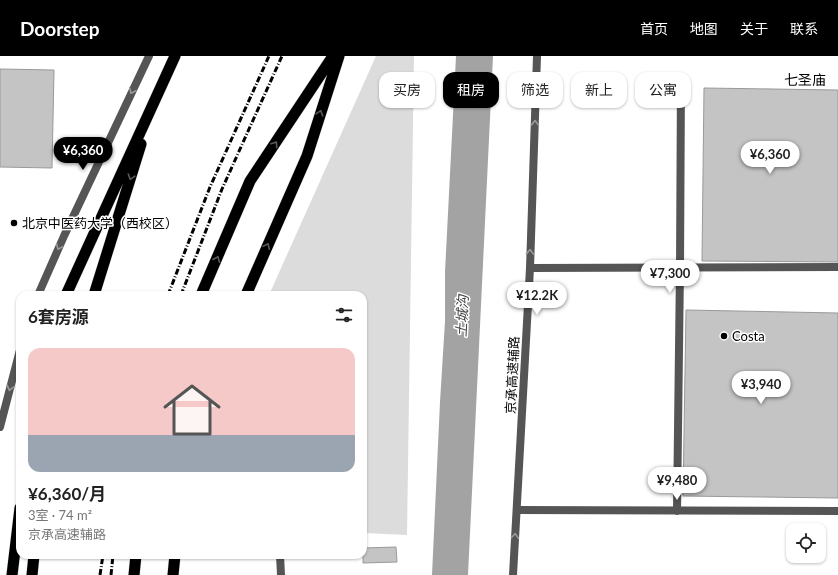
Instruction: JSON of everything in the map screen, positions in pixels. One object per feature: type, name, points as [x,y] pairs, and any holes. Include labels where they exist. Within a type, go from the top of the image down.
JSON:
[{"type":"highway","points":[[68,291],[175,56]]},
{"type":"highway","points":[[203,291],[250,182],[333,56]]},
{"type":"highway","points":[[248,291],[307,156],[338,56]]},
{"type":"highway","points":[[95,291],[155,99]]},
{"type":"highway","points":[[12,575],[16,542]]},
{"type":"highway","points":[[32,575],[34,559]]},
{"type":"highway","points":[[134,575],[136,559]]},
{"type":"highway","points":[[173,575],[175,559]]},
{"type":"street","points":[[40,291],[64,236],[149,56]]},
{"type":"street","name":"京承高速辅路","points":[[513,575],[530,268],[538,56]]},
{"type":"street","points":[[677,510],[681,108]]},
{"type":"street","points":[[530,268],[838,267]]},
{"type":"street","points":[[0,427],[16,365]]},
{"type":"street","points":[[517,510],[838,512]]},
{"type":"street","points":[[280,559],[281,575]]},
{"type":"shaded area","points":[[376,56],[414,56],[414,72],[379,72],[379,108],[413,108],[407,535],[367,533],[367,291],[271,291]]},
{"type":"water","points":[[456,56],[493,56],[492,72],[455,72]]},
{"type":"water","name":"土城沟","points":[[453,108],[490,108],[468,575],[432,575],[445,321],[445,272]]},
{"type":"building","points":[[0,69],[54,70],[52,168],[0,167]]},
{"type":"building","points":[[704,88],[838,90],[838,262],[702,261]]},
{"type":"building","points":[[686,310],[838,313],[838,498],[683,496]]},
{"type":"building","points":[[396,547],[397,562],[363,563],[363,559],[367,559],[367,548]]},
{"type":"railway","points":[[170,291],[210,187],[269,56]]},
{"type":"railway","points":[[183,291],[222,189],[282,56]]},
{"type":"railway","points":[[100,575],[102,559]]},
{"type":"railway","points":[[111,575],[113,559]]},
{"type":"place","name":"北京中医药大学（西校区）","points":[[14,223]]},
{"type":"place","name":"Costa","points":[[724,336]]},
{"type":"district","name":"七圣庙","points":[[805,80]]}]
